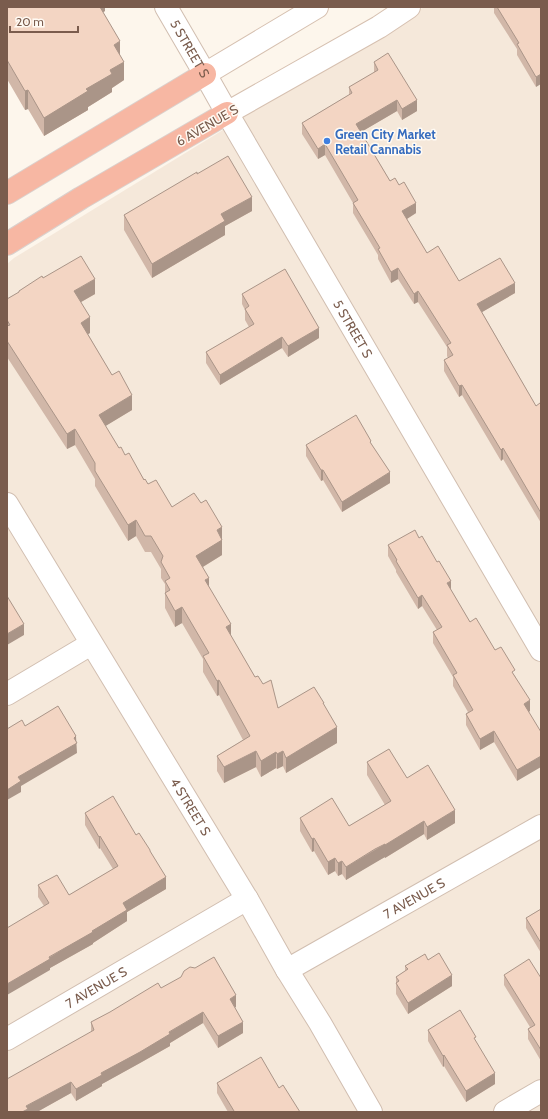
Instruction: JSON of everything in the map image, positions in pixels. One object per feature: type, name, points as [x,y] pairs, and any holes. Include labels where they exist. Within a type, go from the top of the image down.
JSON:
[{"type":"highway","points":[[7,193],[205,74]]},
{"type":"highway","name":"6 AVENUE S","points":[[7,244],[81,198],[227,113]]},
{"type":"street","name":"5 STREET S","points":[[166,7],[541,650]]},
{"type":"street","points":[[205,74],[317,7]]},
{"type":"street","name":"6 AVENUE S","points":[[227,113],[379,27],[409,7]]},
{"type":"street","name":"4 STREET S","points":[[7,504],[247,899],[371,1112]]},
{"type":"street","points":[[7,694],[92,644]]},
{"type":"street","name":"7 AVENUE S","points":[[287,970],[541,826]]},
{"type":"street","name":"7 AVENUE S","points":[[7,1039],[247,899]]},
{"type":"street","points":[[505,1112],[541,1091]]},
{"type":"shaded area","points":[[424,7],[541,7],[541,1112],[7,1112],[7,264],[14,258]]},
{"type":"building","points":[[7,7],[100,7],[120,41],[114,45],[124,62],[110,70],[112,74],[86,89],[88,91],[44,118],[28,90],[25,91],[7,60]]},
{"type":"building","points":[[497,7],[541,7],[541,74],[536,77],[517,44],[519,43]]},
{"type":"building","points":[[388,53],[417,100],[402,109],[397,100],[356,124],[390,181],[395,178],[399,185],[404,182],[416,203],[402,211],[427,253],[438,246],[459,281],[500,258],[515,283],[477,304],[536,406],[540,403],[541,404],[541,513],[503,448],[501,450],[462,385],[459,386],[444,360],[453,355],[447,345],[451,343],[418,291],[414,294],[398,268],[391,272],[378,249],[380,248],[353,203],[358,200],[325,144],[318,149],[302,123],[352,93],[349,87],[378,70],[374,62]]},
{"type":"building","points":[[228,156],[252,197],[221,214],[225,221],[152,264],[124,215],[197,172],[197,174]]},
{"type":"building","points":[[81,256],[95,279],[74,291],[90,317],[81,323],[112,375],[119,371],[132,395],[99,415],[119,448],[121,447],[125,455],[129,453],[144,480],[145,479],[148,484],[156,480],[172,507],[194,493],[201,503],[206,500],[222,527],[217,530],[222,540],[196,556],[209,578],[205,580],[231,624],[226,627],[255,677],[258,676],[263,684],[271,680],[278,708],[314,687],[337,727],[286,758],[283,751],[277,754],[276,752],[261,761],[256,751],[224,767],[217,756],[250,736],[219,680],[217,681],[203,656],[209,653],[182,607],[175,611],[165,593],[170,590],[165,581],[170,578],[161,562],[163,556],[151,536],[145,536],[136,520],[128,525],[95,471],[95,463],[75,429],[67,434],[7,341],[7,326],[10,325],[7,320],[7,299],[42,276],[43,278]]},
{"type":"building","points":[[285,269],[319,328],[288,346],[282,337],[220,375],[206,352],[254,324],[245,309],[249,306],[242,294]]},
{"type":"building","points":[[356,415],[371,441],[370,442],[390,472],[342,502],[306,445]]},
{"type":"building","points":[[415,530],[419,538],[422,536],[437,562],[439,561],[451,581],[447,583],[470,622],[476,618],[495,650],[501,647],[515,670],[512,672],[530,700],[524,704],[541,732],[541,756],[517,770],[494,731],[480,739],[466,714],[473,710],[453,675],[457,673],[433,632],[442,627],[422,595],[418,598],[388,545]]},
{"type":"building","points":[[7,596],[24,624],[7,634]]},
{"type":"building","points":[[58,706],[76,736],[74,738],[77,743],[18,777],[21,781],[7,790],[7,729],[22,720],[25,726]]},
{"type":"building","points":[[389,749],[407,778],[428,765],[455,810],[427,827],[424,821],[346,867],[342,861],[338,863],[335,858],[328,862],[300,818],[332,798],[349,826],[391,801],[367,762]]},
{"type":"building","points":[[113,796],[136,835],[139,833],[166,877],[123,903],[127,910],[92,931],[93,932],[49,957],[50,959],[7,984],[7,928],[49,903],[38,885],[57,875],[69,895],[118,866],[85,813]]},
{"type":"building","points":[[541,909],[541,943],[526,918]]},
{"type":"building","points":[[439,953],[452,975],[408,1003],[396,983],[399,981],[396,977],[408,969],[405,966],[425,954],[428,960]]},
{"type":"building","points":[[214,957],[236,995],[230,999],[243,1022],[218,1036],[203,1012],[169,1032],[170,1034],[76,1089],[71,1082],[26,1106],[28,1109],[22,1112],[7,1112],[7,1079],[94,1030],[91,1022],[158,983],[161,988],[181,977],[184,971],[190,967],[195,968]]},
{"type":"building","points":[[529,959],[541,978],[541,1050],[528,1029],[535,1025],[504,975]]},
{"type":"building","points":[[460,1010],[476,1037],[474,1038],[495,1073],[466,1091],[428,1030]]},
{"type":"building","points":[[261,1057],[279,1088],[283,1085],[300,1112],[233,1112],[234,1111],[217,1083]]},
{"type":"place","name":"Green City Market Retail Cannabis","points":[[327,141]]}]
